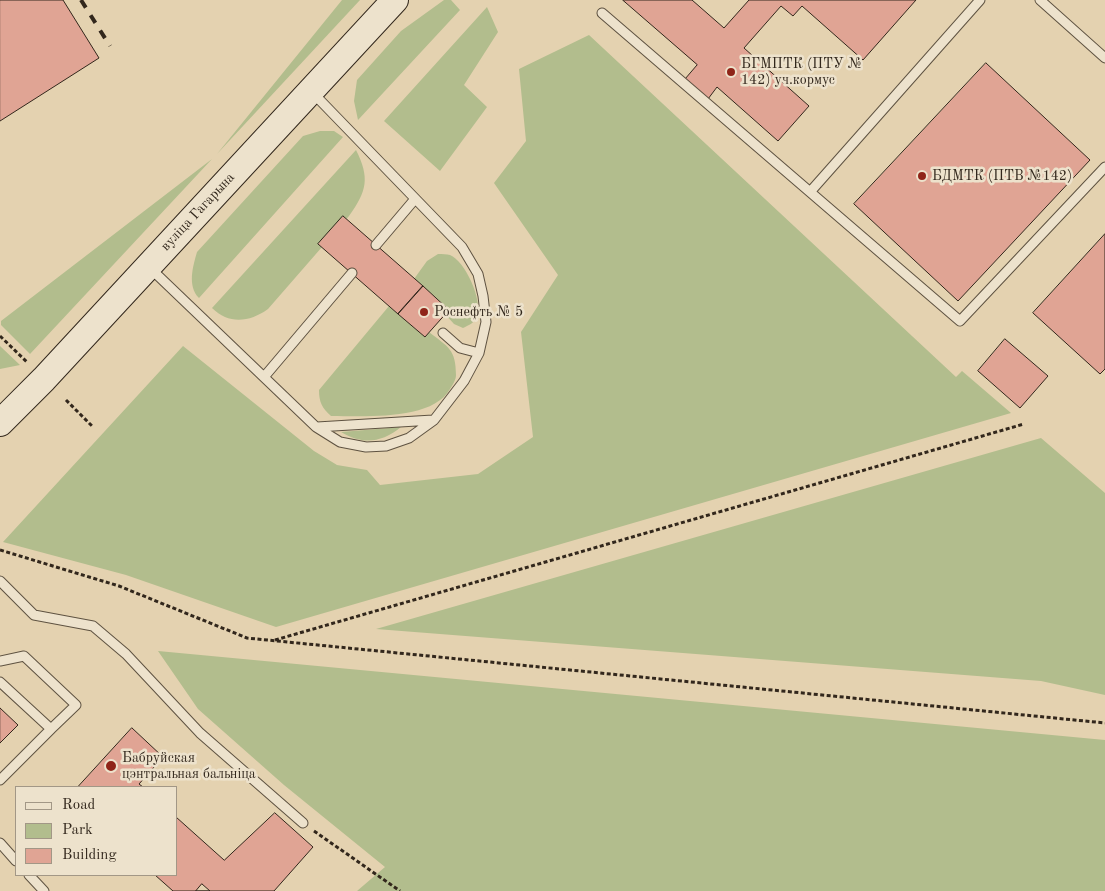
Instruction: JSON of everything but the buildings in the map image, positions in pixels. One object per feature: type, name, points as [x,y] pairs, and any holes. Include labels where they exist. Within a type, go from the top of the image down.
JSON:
[{"type":"main road","name":"вуліца Гагарына","points":[[0,423],[44,379],[395,0]]},
{"type":"lane","points":[[810,192],[980,0]]},
{"type":"lane","points":[[1040,0],[1105,58]]},
{"type":"lane","points":[[602,13],[960,321],[1105,167]]},
{"type":"lane","points":[[148,266],[316,427],[340,442],[366,447],[386,446],[409,438],[434,420],[464,382],[479,353],[486,322],[478,274],[462,247],[311,90]]},
{"type":"lane","points":[[376,245],[415,199]]},
{"type":"lane","points":[[264,377],[352,273]]},
{"type":"lane","points":[[443,333],[460,348],[479,353]]},
{"type":"lane","points":[[316,427],[434,420]]},
{"type":"lane","points":[[0,581],[34,615],[93,626],[126,654],[200,733],[302,822]]},
{"type":"lane","points":[[0,661],[24,656],[76,705],[0,780]]},
{"type":"lane","points":[[0,682],[51,729]]},
{"type":"lane","points":[[2,850],[15,859]]},
{"type":"lane","points":[[30,876],[44,891]]},
{"type":"path","points":[[0,336],[29,364]]},
{"type":"path","points":[[66,400],[93,427]]},
{"type":"path","points":[[272,641],[1024,424]]},
{"type":"path","points":[[0,550],[120,586],[248,638],[1105,723]]},
{"type":"path","points":[[302,822],[400,891]]},
{"type":"green space","points":[[342,0],[360,0],[217,154]]},
{"type":"green space","points":[[444,0],[451,0],[460,10],[358,120],[354,101],[357,80],[401,31]]},
{"type":"green space","points":[[487,7],[498,32],[464,85],[487,107],[440,171],[384,121]]},
{"type":"green space","points":[[589,35],[956,377],[962,371],[1011,413],[276,627],[126,575],[3,542],[183,346],[314,451],[337,465],[367,470],[380,485],[478,474],[533,437],[521,332],[558,275],[494,183],[526,141],[519,69]]},
{"type":"green space","points":[[320,131],[334,131],[343,137],[199,298],[195,293],[192,282],[197,252],[303,136]]},
{"type":"green space","points":[[356,150],[365,177],[360,199],[349,216],[268,309],[254,317],[240,320],[225,317],[212,308]]},
{"type":"green space","points":[[212,159],[30,354],[1,325],[1,321]]},
{"type":"green space","points":[[438,254],[449,255],[456,259],[467,273],[475,291],[478,309],[477,316],[470,325],[463,328],[454,324],[445,314],[449,309],[414,279],[427,261]]},
{"type":"green space","points":[[389,306],[425,337],[429,332],[450,349],[456,366],[454,382],[441,399],[428,407],[413,412],[378,416],[331,416],[322,404],[319,390]]},
{"type":"green space","points":[[0,346],[20,365],[0,369]]},
{"type":"green space","points":[[401,427],[386,436],[372,440],[357,439],[341,432]]},
{"type":"green space","points":[[1041,438],[1105,493],[1105,695],[1041,681],[376,629]]},
{"type":"green space","points":[[158,651],[1105,740],[1105,891],[357,891],[385,867],[284,785],[198,709]]},
{"type":"railway","points":[[81,0],[110,46]]},
{"type":"place","name":"БГМПТК (ПТУ № 142) уч.кормус","points":[[731,72]]},
{"type":"place","name":"БДМТК (ПТВ №142)","points":[[922,176]]},
{"type":"place","name":"Роснефть № 5","points":[[424,312]]},
{"type":"place","name":"Бабруйская цэнтральная бальніца","points":[[111,766]]}]
